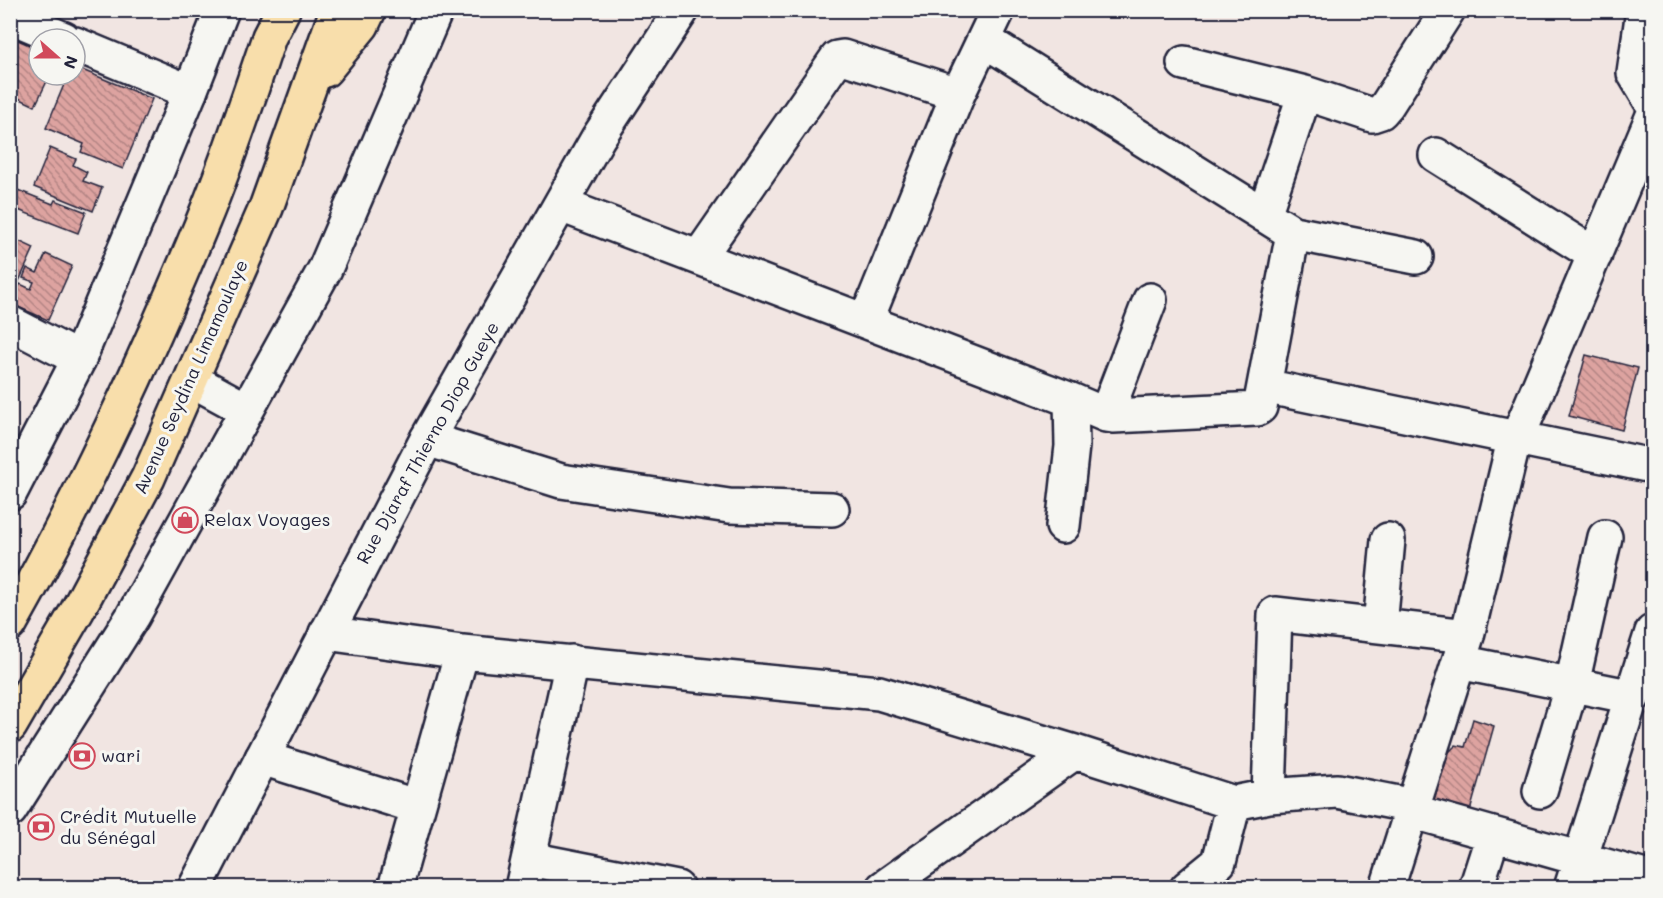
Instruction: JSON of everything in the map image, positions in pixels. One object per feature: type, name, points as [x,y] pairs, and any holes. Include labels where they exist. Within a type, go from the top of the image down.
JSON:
[{"type":"highway","name":"Avenue Seydina Limamoulaye","points":[[10,726],[77,611],[147,478],[192,380],[266,208],[337,10]]},
{"type":"highway","points":[[310,87],[362,25],[369,10]]},
{"type":"highway","points":[[10,624],[49,555],[131,389],[204,219],[276,19]]},
{"type":"street","points":[[10,493],[79,359],[222,10]]},
{"type":"street","points":[[10,810],[133,616],[326,269],[436,10]]},
{"type":"street","name":"Rue Djaraf Thierno Diop Gueye","points":[[195,888],[427,439],[598,138],[682,10]]},
{"type":"street","points":[[866,321],[958,94],[998,10]]},
{"type":"street","points":[[1184,63],[1305,93],[1372,116],[1381,112],[1388,105],[1448,10]]},
{"type":"street","points":[[1643,10],[1634,73],[1653,103]]},
{"type":"street","points":[[10,16],[36,27]]},
{"type":"street","points":[[984,40],[1293,233],[1416,257]]},
{"type":"street","points":[[87,49],[190,92]]},
{"type":"street","points":[[699,257],[837,58],[843,57],[958,94]]},
{"type":"street","points":[[1264,215],[1305,93]]},
{"type":"street","points":[[1387,888],[1463,649],[1511,453],[1653,118]]},
{"type":"street","points":[[1436,155],[1595,255]]},
{"type":"street","points":[[561,205],[1106,415],[1257,409],[1261,405],[1293,233]]},
{"type":"street","points":[[1106,415],[1150,300]]},
{"type":"street","points":[[10,323],[79,359]]},
{"type":"street","points":[[192,380],[247,410]]},
{"type":"street","points":[[1264,386],[1653,466]]},
{"type":"street","points":[[1063,526],[1072,446],[1071,400]]},
{"type":"street","points":[[427,439],[561,481],[729,506],[832,509]]},
{"type":"street","points":[[1540,791],[1572,684],[1605,537]]},
{"type":"street","points":[[1380,626],[1388,540]]},
{"type":"street","points":[[1269,796],[1275,614],[1380,626],[1463,649],[1572,684],[1637,716]]},
{"type":"street","points":[[1576,873],[1637,716],[1653,632]]},
{"type":"street","points":[[326,633],[462,652],[879,693],[1234,803],[1269,796],[1337,791],[1412,809],[1493,835],[1576,873],[1653,879]]},
{"type":"street","points":[[394,888],[462,652]]},
{"type":"street","points":[[572,662],[525,874],[677,888]]},
{"type":"street","points":[[883,888],[1074,752]]},
{"type":"street","points":[[261,758],[418,807]]},
{"type":"street","points":[[1187,888],[1219,862],[1234,803]]},
{"type":"street","points":[[1476,888],[1493,835]]},
{"type":"building","points":[[13,38],[27,44],[27,87],[44,87],[35,106],[10,94],[10,72],[15,66],[10,63],[10,46]]},
{"type":"building","points":[[87,72],[152,99],[123,169],[81,152],[84,144],[46,128],[63,87],[87,87]]},
{"type":"building","points":[[50,148],[76,159],[73,165],[87,172],[83,181],[102,188],[93,211],[34,187]]},
{"type":"building","points":[[10,187],[53,204],[55,200],[86,212],[78,233],[10,207]]},
{"type":"building","points":[[10,237],[34,248],[10,301]]},
{"type":"building","points":[[46,254],[72,266],[48,320],[11,304],[20,284],[31,289],[34,282],[23,278],[27,268],[37,273]]},
{"type":"building","points":[[1586,355],[1638,368],[1622,430],[1569,416]]},
{"type":"building","points":[[1473,719],[1494,726],[1467,822],[1424,810],[1445,756],[1456,745],[1465,747]]},
{"type":"place","name":"Relax Voyages","points":[[185,520]]},
{"type":"place","name":"wari","points":[[82,756]]},
{"type":"place","name":"Crédit Mutuelle du Sénégal","points":[[41,827]]}]
